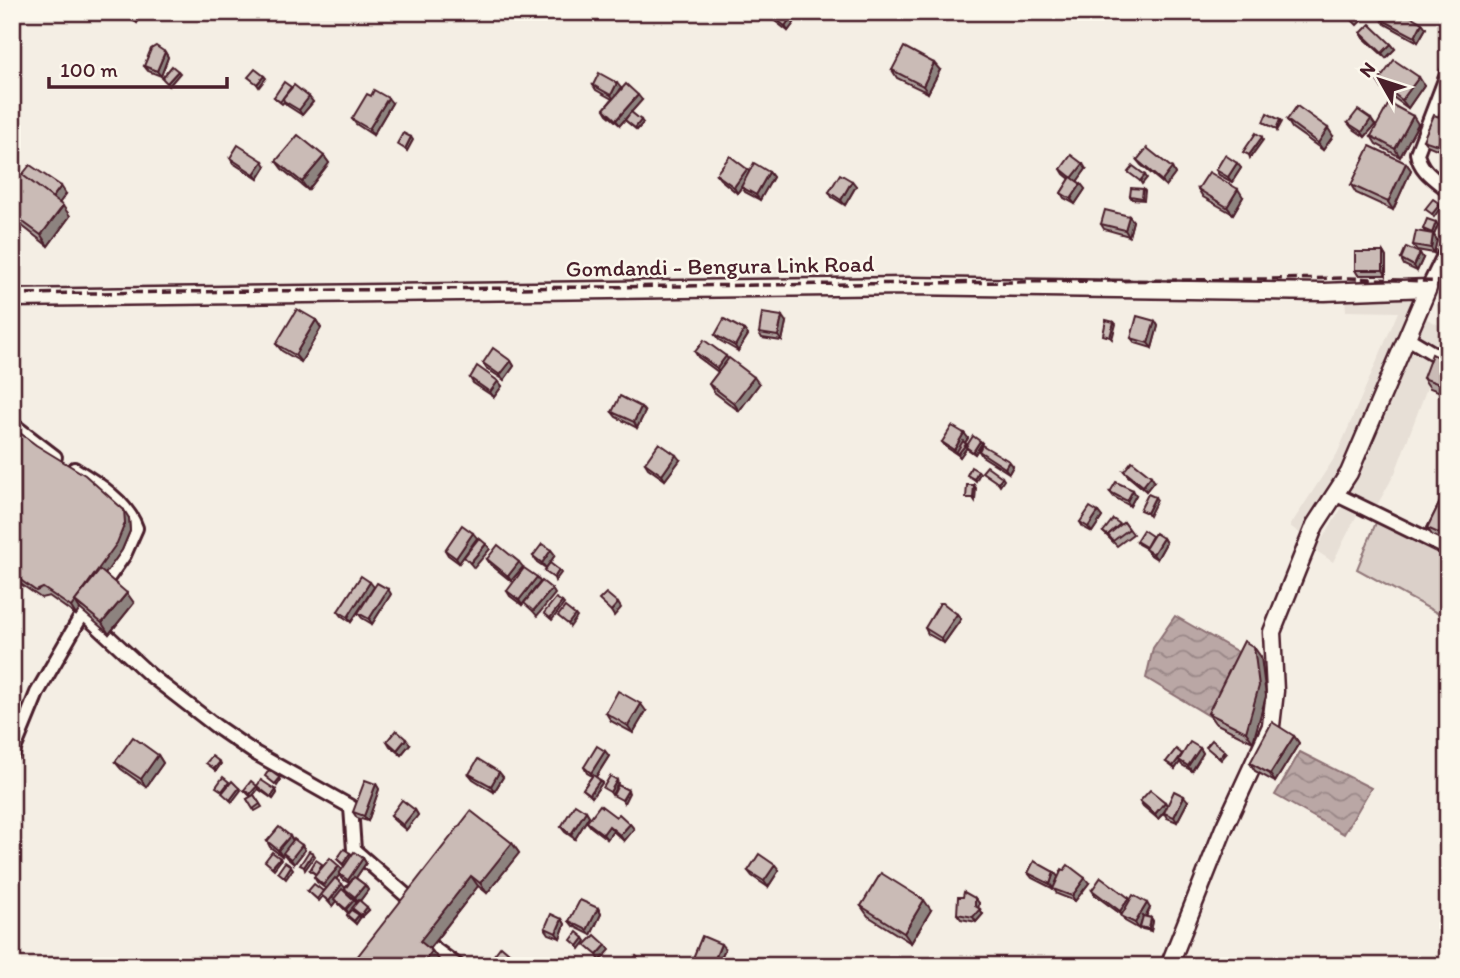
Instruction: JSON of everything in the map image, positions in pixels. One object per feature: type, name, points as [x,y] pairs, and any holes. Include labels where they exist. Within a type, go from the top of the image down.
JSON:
[{"type":"main road","name":"Gomdandi - Bengura Link Road","points":[[12,298],[908,286],[1324,292],[1428,288]]},
{"type":"main road","points":[[1170,966],[1224,828],[1271,726],[1275,691],[1272,632],[1315,525],[1349,473],[1428,288]]},
{"type":"street","points":[[1448,72],[1417,153],[1423,169],[1448,190]]},
{"type":"street","points":[[1428,288],[1448,247]]},
{"type":"street","points":[[1406,337],[1448,362]]},
{"type":"street","points":[[12,424],[43,450],[94,481],[131,515],[136,528],[124,555],[83,613],[37,692],[12,754]]},
{"type":"street","points":[[1335,494],[1448,549]]},
{"type":"street","points":[[83,613],[150,676],[217,727],[255,753],[351,807],[354,850],[418,906],[409,923],[458,966]]},
{"type":"shaded area","points":[[1421,295],[1345,472],[1305,537],[1290,526],[1337,454],[1398,312],[1346,311],[1345,298]]},
{"type":"shaded area","points":[[1419,315],[1443,327],[1434,348],[1412,336]]},
{"type":"shaded area","points":[[1409,345],[1437,361],[1395,473],[1375,509],[1346,494],[1364,466]]},
{"type":"shaded area","points":[[1343,506],[1357,515],[1333,562],[1315,550]]},
{"type":"shaded area","points":[[1377,520],[1448,555],[1448,619],[1357,569]]},
{"type":"water","points":[[1175,616],[1243,655],[1211,717],[1146,678],[1153,648]]},
{"type":"water","points":[[1300,752],[1371,788],[1344,834],[1275,795]]},
{"type":"building","points":[[768,12],[784,12],[791,17],[785,26]]},
{"type":"building","points":[[1346,12],[1361,12],[1353,20]]},
{"type":"building","points":[[1385,12],[1403,12],[1422,23],[1415,37],[1381,19]]},
{"type":"building","points":[[1370,24],[1391,44],[1382,53],[1361,33]]},
{"type":"building","points":[[156,46],[165,52],[157,71],[144,66],[151,49]]},
{"type":"building","points":[[904,47],[934,63],[923,86],[892,70]]},
{"type":"building","points":[[1394,60],[1419,77],[1402,100],[1378,82]]},
{"type":"building","points":[[172,66],[178,71],[167,83],[162,78]]},
{"type":"building","points":[[255,69],[264,76],[257,84],[248,77]]},
{"type":"building","points":[[599,73],[617,83],[611,95],[593,85]]},
{"type":"building","points":[[284,82],[291,87],[280,102],[274,97]]},
{"type":"building","points":[[1448,82],[1448,102],[1440,99]]},
{"type":"building","points":[[626,84],[638,95],[616,120],[604,109]]},
{"type":"building","points":[[294,85],[309,97],[299,110],[283,98]]},
{"type":"building","points":[[374,90],[388,98],[369,129],[352,119],[367,94],[371,96]]},
{"type":"building","points":[[1389,103],[1413,116],[1395,149],[1371,136]]},
{"type":"building","points":[[1297,106],[1328,128],[1318,143],[1287,120]]},
{"type":"building","points":[[1358,110],[1371,119],[1362,132],[1348,123]]},
{"type":"building","points":[[631,112],[641,120],[635,128],[625,120]]},
{"type":"building","points":[[1267,113],[1280,120],[1276,129],[1263,122]]},
{"type":"building","points":[[1434,115],[1448,120],[1438,145],[1423,140]]},
{"type":"building","points":[[403,133],[411,137],[405,149],[397,144]]},
{"type":"building","points":[[1256,133],[1262,137],[1249,155],[1243,152]]},
{"type":"building","points":[[298,135],[324,156],[302,182],[276,161]]},
{"type":"building","points":[[238,145],[263,161],[254,174],[230,158]]},
{"type":"building","points":[[1370,146],[1406,163],[1388,202],[1351,185]]},
{"type":"building","points":[[1147,148],[1172,168],[1162,181],[1137,160]]},
{"type":"building","points":[[1071,155],[1083,164],[1072,178],[1061,169]]},
{"type":"building","points":[[1225,155],[1237,163],[1228,177],[1216,170]]},
{"type":"building","points":[[730,156],[747,169],[734,187],[716,174]]},
{"type":"building","points":[[754,163],[769,172],[756,195],[741,187]]},
{"type":"building","points":[[30,165],[61,186],[52,198],[22,175]]},
{"type":"building","points":[[1133,166],[1145,175],[1140,181],[1128,172]]},
{"type":"building","points":[[1209,172],[1238,189],[1227,207],[1198,189]]},
{"type":"building","points":[[20,173],[63,206],[41,235],[12,214],[12,184]]},
{"type":"building","points":[[840,174],[852,181],[841,200],[829,192]]},
{"type":"building","points":[[1071,177],[1081,184],[1071,199],[1061,193]]},
{"type":"building","points":[[1131,188],[1143,189],[1142,198],[1130,196]]},
{"type":"building","points":[[1433,199],[1440,204],[1432,214],[1425,209]]},
{"type":"building","points":[[1105,210],[1129,216],[1125,230],[1101,224]]},
{"type":"building","points":[[1427,219],[1436,222],[1432,233],[1423,229]]},
{"type":"building","points":[[1416,231],[1433,234],[1431,248],[1413,245]]},
{"type":"building","points":[[1406,247],[1420,253],[1414,266],[1401,259]]},
{"type":"building","points":[[1355,252],[1383,252],[1383,270],[1355,270]]},
{"type":"building","points":[[297,309],[316,320],[295,355],[276,344]]},
{"type":"building","points":[[762,313],[782,316],[778,336],[759,333]]},
{"type":"building","points":[[1137,316],[1155,321],[1148,343],[1131,338]]},
{"type":"building","points":[[724,319],[744,330],[735,346],[715,335]]},
{"type":"building","points":[[1106,320],[1114,322],[1110,337],[1103,335]]},
{"type":"building","points":[[704,340],[726,356],[717,368],[695,352]]},
{"type":"building","points":[[493,348],[511,361],[500,375],[483,363]]},
{"type":"building","points":[[1432,354],[1448,362],[1448,374],[1442,385],[1423,378]]},
{"type":"building","points":[[729,358],[754,377],[734,403],[709,384]]},
{"type":"building","points":[[477,366],[498,381],[490,392],[470,378]]},
{"type":"building","points":[[620,396],[641,407],[634,422],[612,412]]},
{"type":"building","points":[[952,426],[964,433],[954,450],[942,442]]},
{"type":"building","points":[[12,427],[85,475],[124,510],[125,523],[117,543],[71,607],[43,588],[36,591],[12,574]]},
{"type":"building","points":[[973,436],[980,441],[973,452],[966,447]]},
{"type":"building","points":[[963,441],[966,444],[958,454],[956,453]]},
{"type":"building","points":[[659,443],[676,455],[662,475],[645,463]]},
{"type":"building","points":[[982,445],[1009,461],[1005,468],[979,451]]},
{"type":"building","points":[[1132,461],[1151,476],[1143,486],[1124,471]]},
{"type":"building","points":[[987,466],[1002,477],[998,483],[982,472]]},
{"type":"building","points":[[971,467],[978,471],[974,479],[967,475]]},
{"type":"building","points":[[1116,482],[1133,490],[1127,501],[1110,492]]},
{"type":"building","points":[[967,485],[974,485],[973,498],[966,498]]},
{"type":"building","points":[[1448,486],[1448,525],[1443,535],[1427,528]]},
{"type":"building","points":[[1148,494],[1155,497],[1147,513],[1140,510]]},
{"type":"building","points":[[1090,507],[1098,512],[1088,527],[1080,522]]},
{"type":"building","points":[[1113,519],[1120,524],[1108,535],[1110,537],[1103,532]]},
{"type":"building","points":[[1124,522],[1129,529],[1113,541],[1108,535]]},
{"type":"building","points":[[462,525],[473,533],[456,558],[445,550]]},
{"type":"building","points":[[1143,530],[1152,536],[1146,547],[1136,541]]},
{"type":"building","points":[[1155,533],[1163,538],[1153,554],[1145,549]]},
{"type":"building","points":[[479,538],[486,544],[470,563],[464,557]]},
{"type":"building","points":[[542,544],[551,550],[542,563],[533,556]]},
{"type":"building","points":[[498,545],[519,562],[508,576],[487,559]]},
{"type":"building","points":[[550,563],[559,570],[554,578],[544,571]]},
{"type":"building","points":[[524,568],[537,577],[519,600],[507,591]]},
{"type":"building","points":[[100,570],[127,593],[102,623],[75,601]]},
{"type":"building","points":[[361,576],[370,582],[348,617],[338,611]]},
{"type":"building","points":[[542,581],[552,589],[533,611],[524,603]]},
{"type":"building","points":[[377,583],[388,589],[369,619],[358,613]]},
{"type":"building","points":[[606,593],[618,603],[611,611],[599,600]]},
{"type":"building","points":[[556,598],[562,602],[550,618],[544,613]]},
{"type":"building","points":[[940,603],[957,614],[941,638],[925,628]]},
{"type":"building","points":[[565,607],[575,615],[568,624],[558,616]]},
{"type":"building","points":[[1244,641],[1254,647],[1259,686],[1246,732],[1208,713]]},
{"type":"building","points":[[618,691],[641,704],[628,726],[606,713]]},
{"type":"building","points":[[1272,722],[1294,736],[1270,774],[1250,763]]},
{"type":"building","points":[[396,730],[406,739],[397,750],[387,741]]},
{"type":"building","points":[[133,737],[158,755],[141,779],[115,762]]},
{"type":"building","points":[[1212,740],[1225,751],[1219,758],[1206,747]]},
{"type":"building","points":[[1190,742],[1200,748],[1188,766],[1179,760]]},
{"type":"building","points":[[597,746],[605,751],[591,773],[584,767]]},
{"type":"building","points":[[1176,749],[1182,754],[1173,766],[1166,762]]},
{"type":"building","points":[[212,756],[220,762],[214,769],[206,763]]},
{"type":"building","points":[[478,759],[499,772],[491,786],[469,774]]},
{"type":"building","points":[[269,770],[280,778],[275,784],[265,776]]},
{"type":"building","points":[[593,775],[600,780],[590,794],[583,789]]},
{"type":"building","points":[[610,776],[617,780],[610,792],[603,788]]},
{"type":"building","points":[[223,777],[229,782],[222,791],[216,787]]},
{"type":"building","points":[[261,780],[276,790],[271,797],[257,786]]},
{"type":"building","points":[[365,780],[376,784],[364,816],[353,812]]},
{"type":"building","points":[[232,781],[239,788],[230,800],[222,793]]},
{"type":"building","points":[[251,781],[257,786],[250,794],[244,790]]},
{"type":"building","points":[[618,785],[628,790],[622,800],[613,795]]},
{"type":"building","points":[[1150,790],[1165,802],[1155,814],[1140,801]]},
{"type":"building","points":[[1174,791],[1184,796],[1174,817],[1164,813]]},
{"type":"building","points":[[254,795],[260,804],[253,809],[247,799]]},
{"type":"building","points":[[402,800],[415,810],[403,825],[391,815]]},
{"type":"building","points":[[575,804],[586,811],[571,834],[561,827]]},
{"type":"building","points":[[600,805],[616,817],[619,814],[630,824],[620,835],[609,826],[603,834],[587,822]]},
{"type":"building","points":[[471,811],[512,843],[480,883],[471,876],[420,941],[432,951],[421,966],[350,966]]},
{"type":"building","points":[[279,827],[290,836],[278,850],[267,841]]},
{"type":"building","points":[[294,839],[302,845],[291,859],[283,853]]},
{"type":"building","points":[[344,849],[350,853],[343,864],[337,859]]},
{"type":"building","points":[[309,851],[313,853],[304,867],[300,865]]},
{"type":"building","points":[[272,852],[280,858],[272,867],[265,861]]},
{"type":"building","points":[[354,852],[363,858],[348,880],[339,874]]},
{"type":"building","points":[[759,854],[775,865],[764,881],[748,871]]},
{"type":"building","points":[[330,858],[339,866],[323,885],[314,877]]},
{"type":"building","points":[[316,860],[322,864],[316,874],[310,870]]},
{"type":"building","points":[[1034,861],[1054,872],[1050,884],[1028,873]]},
{"type":"building","points":[[285,862],[291,866],[284,877],[278,872]]},
{"type":"building","points":[[1068,865],[1085,878],[1072,896],[1053,889],[1062,869]]},
{"type":"building","points":[[881,873],[924,900],[904,933],[861,906]]},
{"type":"building","points":[[354,877],[365,885],[355,897],[345,889]]},
{"type":"building","points":[[1101,877],[1129,898],[1120,911],[1092,890]]},
{"type":"building","points":[[335,878],[342,884],[329,901],[321,895]]},
{"type":"building","points":[[314,884],[323,891],[317,899],[308,891]]},
{"type":"building","points":[[342,889],[354,900],[346,909],[334,899]]},
{"type":"building","points":[[964,892],[975,898],[975,906],[980,909],[973,917],[957,914],[958,897],[963,897]]},
{"type":"building","points":[[1133,895],[1147,903],[1135,923],[1121,916]]},
{"type":"building","points":[[359,900],[367,907],[361,915],[352,908]]},
{"type":"building","points":[[580,900],[598,908],[587,930],[569,921]]},
{"type":"building","points":[[351,910],[359,915],[354,921],[347,915]]},
{"type":"building","points":[[551,914],[562,919],[556,933],[545,928]]},
{"type":"building","points":[[1143,916],[1151,918],[1149,929],[1140,927]]},
{"type":"building","points":[[577,932],[584,938],[578,946],[571,940]]},
{"type":"building","points":[[595,935],[606,945],[597,955],[585,945]]},
{"type":"building","points":[[702,936],[721,944],[712,966],[693,958]]},
{"type":"building","points":[[501,946],[509,953],[502,962],[494,955]]},
{"type":"building","points":[[636,956],[646,966],[627,966]]},
{"type":"railway","points":[[12,294],[1349,278],[1448,282]]}]
